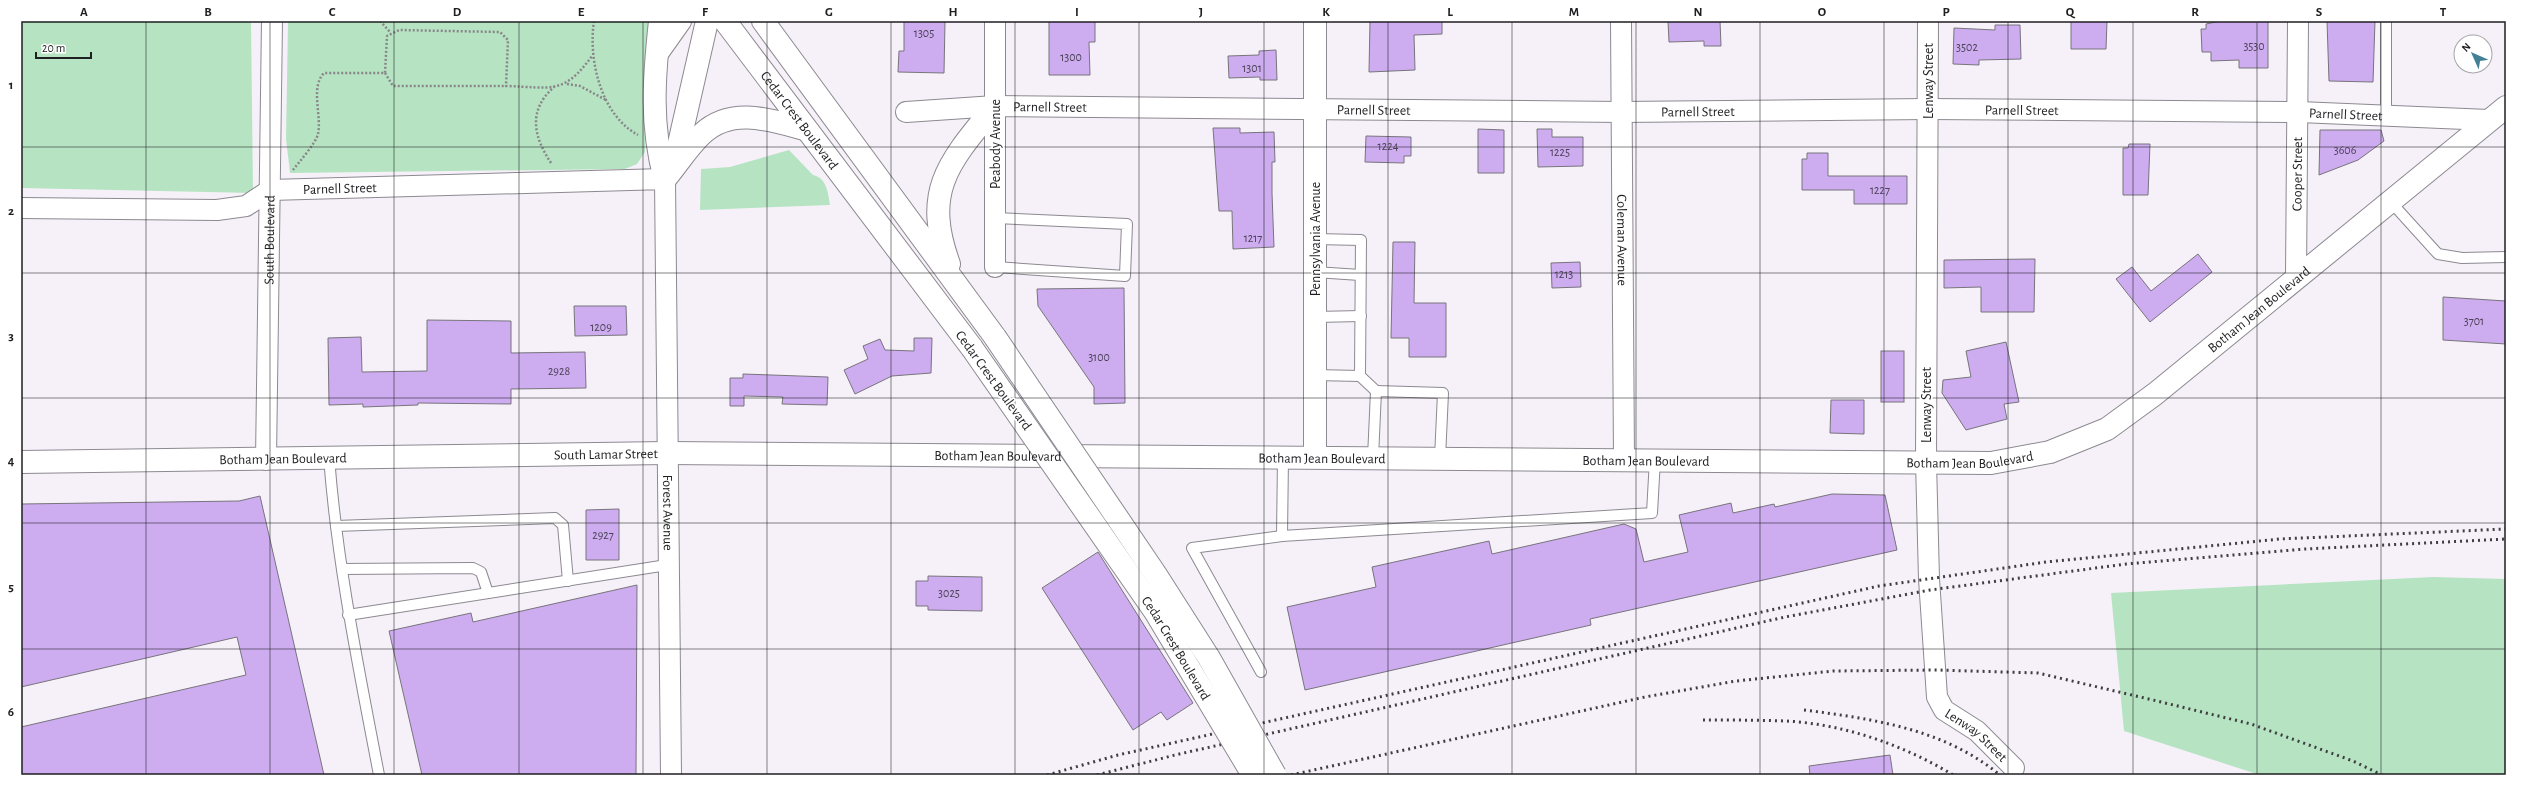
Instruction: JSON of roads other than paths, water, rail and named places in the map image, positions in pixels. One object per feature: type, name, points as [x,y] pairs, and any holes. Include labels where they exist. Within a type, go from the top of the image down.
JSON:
[{"type":"main road","points":[[660,21],[653,105],[657,150],[665,179]]},
{"type":"main road","points":[[657,55],[680,21]]},
{"type":"main road","points":[[665,179],[678,148],[706,21]]},
{"type":"main road","name":"Cedar Crest Boulevard","points":[[725,21],[804,129],[972,348],[1156,612],[1253,775]]},
{"type":"main road","name":"Cedar Crest Boulevard","points":[[763,21],[995,337],[1160,581],[1209,658],[1275,775]]},
{"type":"main road","name":"Pennsylvania Avenue","points":[[1315,21],[1315,458]]},
{"type":"main road","points":[[957,284],[942,243],[937,220],[938,200],[946,176],[958,151],[995,106]]},
{"type":"main road","name":"Botham Jean Boulevard","points":[[666,453],[1991,462],[2050,452],[2107,429],[2155,394],[2506,107]]},
{"type":"main road","points":[[665,179],[702,133],[721,123],[741,117],[762,117],[804,129]]},
{"type":"main road","name":"South Lamar Street","points":[[546,455],[666,453]]},
{"type":"main road","name":"Botham Jean Boulevard","points":[[21,462],[266,460],[329,457],[546,455]]},
{"type":"street","name":"South Boulevard","points":[[266,460],[272,21]]},
{"type":"street","name":"Peabody Avenue","points":[[995,21],[995,267]]},
{"type":"street","name":"Coleman Avenue","points":[[1622,21],[1621,112],[1624,459]]},
{"type":"street","name":"Lenway Street","points":[[1928,21],[1926,462],[1929,579],[1937,697],[1944,710],[1977,731],[2018,771]]},
{"type":"street","name":"Cooper Street","points":[[2296,278],[2299,112],[2298,21]]},
{"type":"street","name":"Parnell Street","points":[[906,112],[995,106],[1621,112],[1928,109],[2299,112],[2490,120]]},
{"type":"street","name":"Parnell Street","points":[[270,190],[665,179]]},
{"type":"street","name":"Forest Avenue","points":[[665,179],[666,453],[671,775]]},
{"type":"street","points":[[21,208],[217,210],[246,206],[270,190]]},
{"type":"lane","points":[[2386,21],[2386,116]]},
{"type":"lane","points":[[2390,201],[2438,254],[2462,258],[2506,257]]},
{"type":"lane","points":[[995,218],[1127,224],[1125,276],[995,267]]},
{"type":"lane","points":[[1315,239],[1361,240],[1360,376]]},
{"type":"lane","points":[[1315,272],[1360,275]]},
{"type":"lane","points":[[1315,317],[1361,316]]},
{"type":"lane","points":[[1315,375],[1360,376],[1376,391],[1443,393],[1440,458]]},
{"type":"lane","points":[[1372,458],[1376,391]]},
{"type":"lane","points":[[329,457],[336,526],[348,615],[379,775]]},
{"type":"lane","points":[[1282,536],[1283,457]]},
{"type":"lane","points":[[1260,672],[1192,548],[1282,536],[1652,513],[1655,459]]},
{"type":"lane","points":[[336,526],[555,518],[563,525],[568,581]]},
{"type":"lane","points":[[348,615],[668,565]]},
{"type":"lane","points":[[342,570],[473,568],[481,572],[488,593]]},
{"type":"railway","points":[[1047,775],[1118,755],[1879,586],[2046,562],[2280,539],[2506,529]]},
{"type":"railway","points":[[1097,775],[1175,755],[1785,617],[1930,590],[2126,564],[2305,549],[2506,539]]},
{"type":"railway","points":[[1291,775],[1645,697],[1736,681],[1833,671],[1937,670],[2038,673],[2153,700],[2251,724],[2353,761],[2382,775]]},
{"type":"railway","points":[[1804,710],[1882,722],[1932,737],[1956,747],[1978,759],[2000,775]]},
{"type":"railway","points":[[1703,720],[1786,721],[1829,726],[1851,731],[1894,746],[1914,754],[1953,775]]}]
